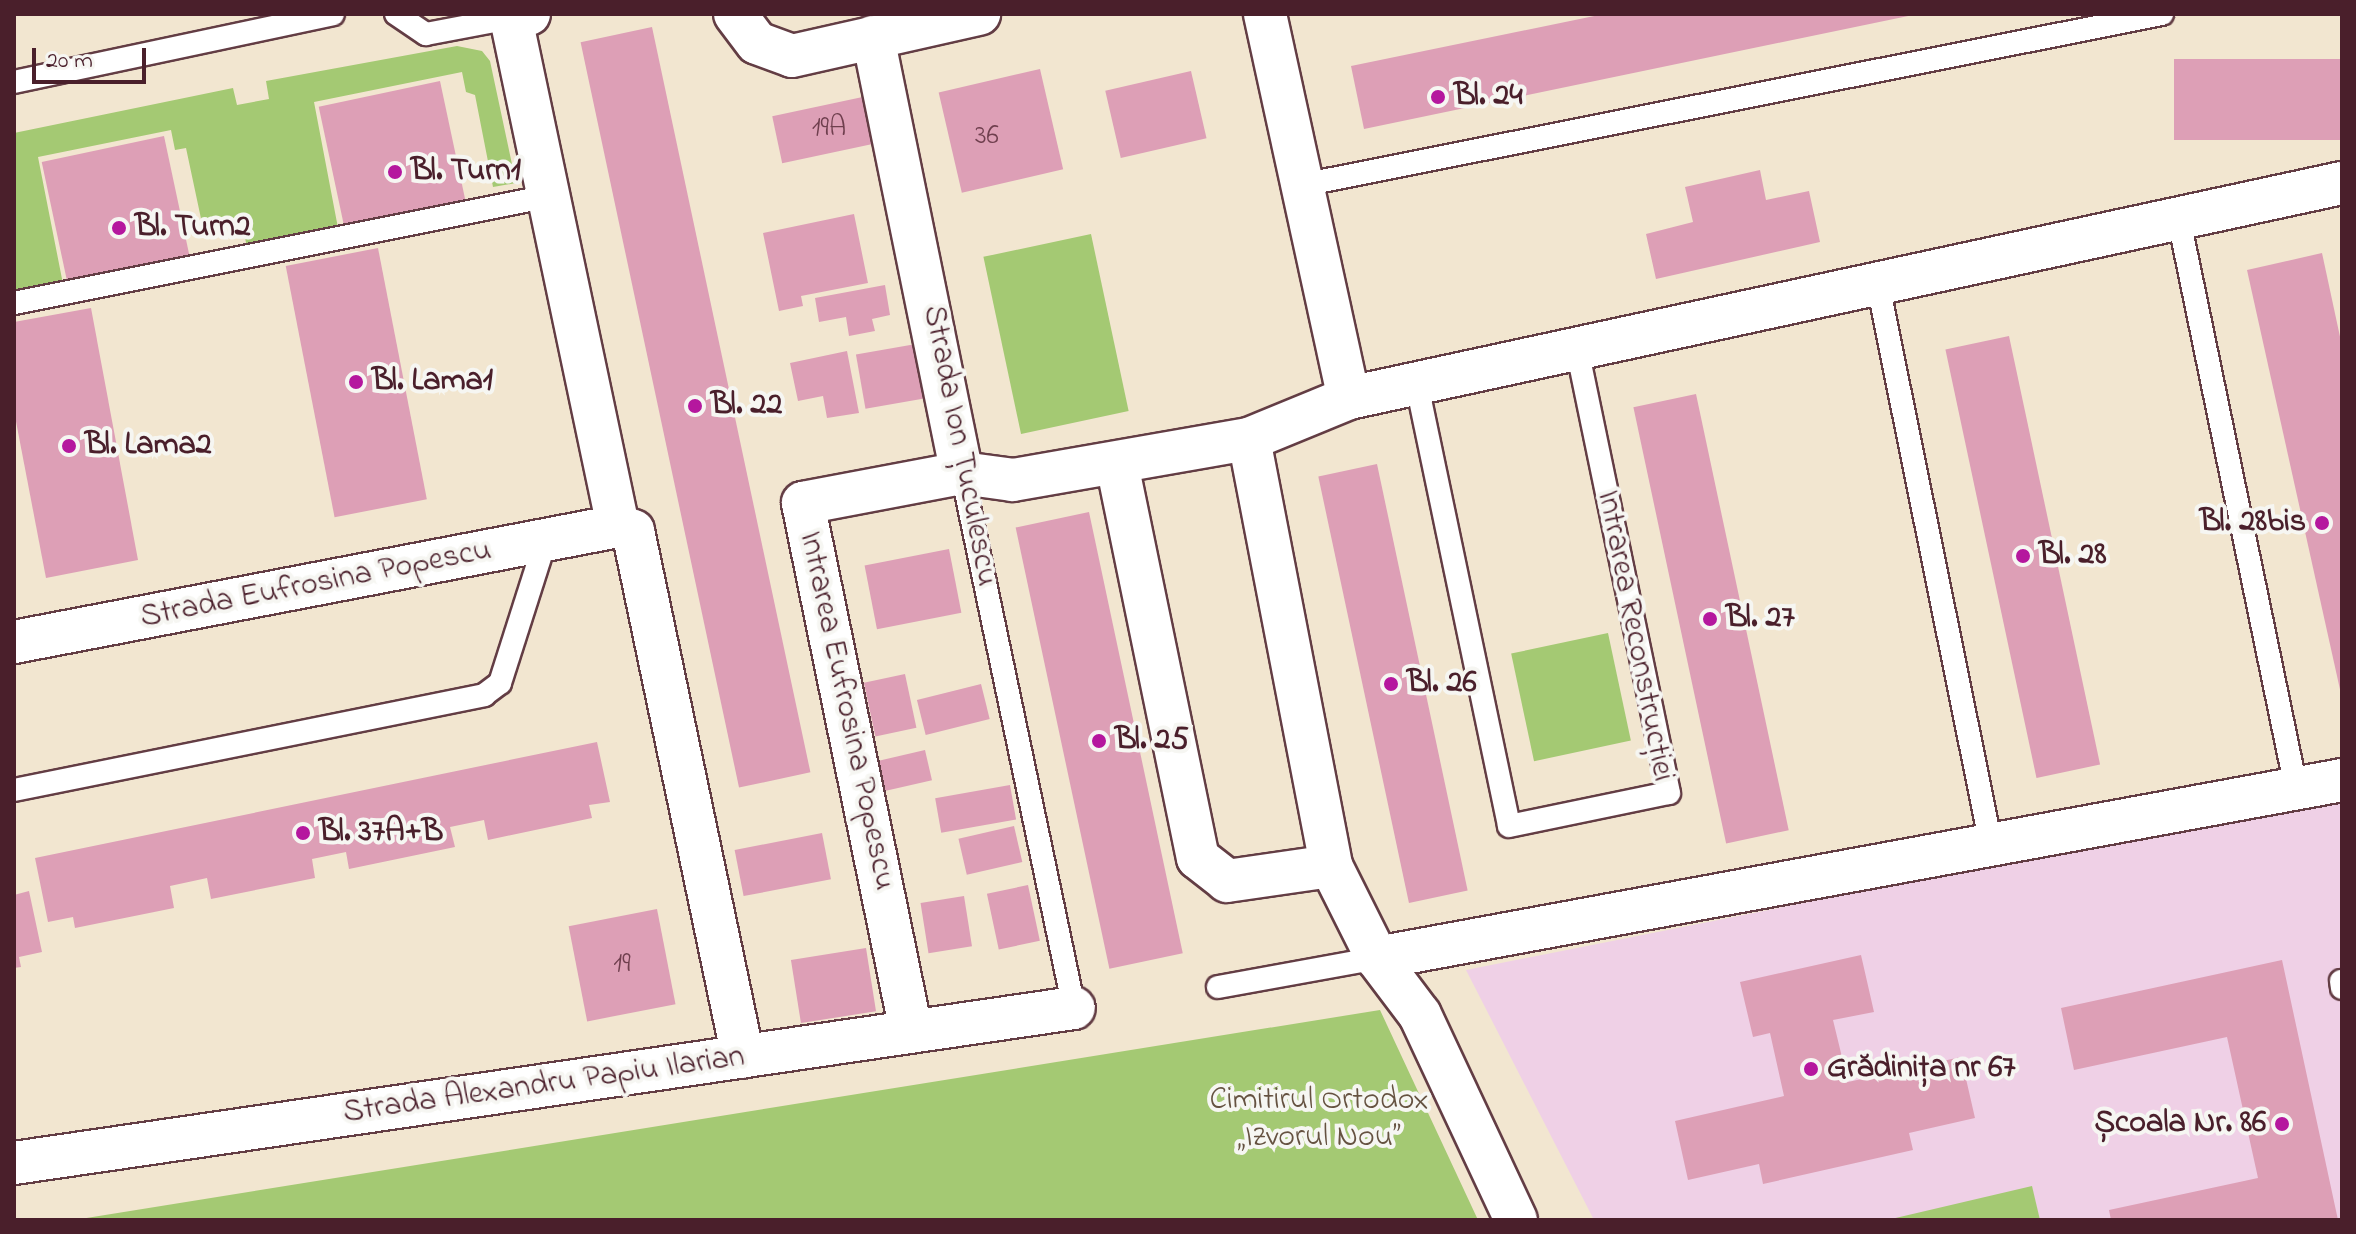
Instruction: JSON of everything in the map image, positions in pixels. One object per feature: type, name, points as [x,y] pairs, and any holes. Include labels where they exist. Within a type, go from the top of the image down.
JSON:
[{"type":"street","points":[[735,14],[757,43],[792,56],[979,14]]},
{"type":"street","points":[[1265,14],[1349,398]]},
{"type":"street","points":[[520,16],[549,196],[618,526],[633,531],[743,1057]]},
{"type":"street","name":"Strada Ion Țuculescu","points":[[873,37],[962,473]]},
{"type":"street","points":[[962,473],[1013,480],[1249,439],[1349,398],[2342,183]]},
{"type":"street","points":[[1249,439],[1331,866],[1377,958],[1420,1015],[1516,1220]]},
{"type":"street","points":[[1117,464],[1198,858],[1227,881],[1331,866]]},
{"type":"street","name":"Intrarea Eufrosina Popescu","points":[[911,1031],[803,503],[962,473]]},
{"type":"street","name":"Strada Eufrosina Popescu","points":[[14,642],[618,526]]},
{"type":"street","points":[[1377,958],[2342,780]]},
{"type":"street","name":"Strada Alexandru Papiu Ilarian","points":[[14,1163],[1074,1008]]},
{"type":"lane","points":[[14,82],[333,14]]},
{"type":"lane","points":[[396,14],[426,34],[520,16]]},
{"type":"lane","points":[[1302,185],[2162,14]]},
{"type":"lane","points":[[14,303],[549,196]]},
{"type":"lane","points":[[2179,220],[2296,788]]},
{"type":"lane","points":[[1878,285],[1991,845]]},
{"type":"lane","name":"Intrarea Reconstrucției","points":[[1417,385],[1509,826],[1669,793],[1577,350]]},
{"type":"lane","name":"Strada Ion Țuculescu","points":[[962,473],[1074,1008]]},
{"type":"lane","points":[[14,790],[484,695],[506,670],[545,542]]},
{"type":"lane","points":[[1218,987],[1377,958]]},
{"type":"shaded area","points":[[2342,796],[2342,1220],[1594,1220],[1466,970]]},
{"type":"green space","points":[[457,46],[482,51],[490,61],[516,183],[493,187],[475,95],[466,92],[462,72],[314,102],[338,228],[247,247],[241,220],[203,228],[186,148],[175,150],[171,130],[38,157],[63,284],[14,294],[14,133],[233,88],[237,105],[269,99],[266,81]]},
{"type":"green space","points":[[1091,234],[1129,411],[1021,434],[983,257]]},
{"type":"green space","points":[[1608,633],[1631,741],[1534,761],[1511,654]]},
{"type":"green space","name":"Cimitirul Ortodox „Izvorul Nou”","points":[[1380,1010],[1478,1220],[74,1220]]},
{"type":"green space","points":[[2032,1186],[2040,1220],[1887,1220]]},
{"type":"building","name":"Bl. 24","points":[[1604,14],[1913,15],[1364,129],[1351,66]]},
{"type":"building","name":"Bl. 22","points":[[652,27],[810,772],[739,788],[581,42]]},
{"type":"building","points":[[2174,59],[2342,59],[2342,140],[2174,140]]},
{"type":"building","points":[[1040,69],[1063,169],[962,193],[939,92]]},
{"type":"building","points":[[1191,71],[1207,138],[1121,158],[1105,91]]},
{"type":"building","name":"Bl. Turn1","points":[[440,81],[466,203],[345,229],[319,107]]},
{"type":"building","points":[[872,95],[882,142],[782,163],[772,116]]},
{"type":"building","name":"Bl. Turn2","points":[[164,136],[190,258],[68,284],[42,162]]},
{"type":"building","points":[[1760,170],[1766,200],[1809,191],[1820,242],[1656,279],[1646,234],[1693,222],[1685,187]]},
{"type":"building","points":[[854,214],[868,283],[801,296],[803,306],[779,311],[763,233]]},
{"type":"building","name":"Bl. Lama1","points":[[378,248],[427,499],[335,517],[286,266]]},
{"type":"building","name":"Bl. 28bis","points":[[2322,253],[2342,346],[2341,694],[2247,270]]},
{"type":"building","points":[[885,285],[890,315],[872,319],[875,331],[849,336],[846,317],[819,322],[815,298]]},
{"type":"building","name":"Bl. Lama2","points":[[91,308],[138,560],[46,578],[14,411],[14,322]]},
{"type":"building","name":"Bl. 28","points":[[2009,336],[2100,764],[2036,778],[1945,350]]},
{"type":"building","points":[[916,344],[926,398],[865,409],[856,355]]},
{"type":"building","points":[[847,351],[859,413],[827,418],[823,396],[798,401],[790,363]]},
{"type":"building","name":"Bl. 27","points":[[1696,394],[1789,830],[1726,844],[1633,407]]},
{"type":"building","name":"Bl. 26","points":[[1377,464],[1468,890],[1409,903],[1318,476]]},
{"type":"building","name":"Bl. 25","points":[[1089,512],[1183,953],[1109,969],[1016,528]]},
{"type":"building","points":[[949,549],[961,613],[877,629],[865,565]]},
{"type":"building","points":[[905,674],[916,728],[875,737],[864,683]]},
{"type":"building","points":[[981,684],[990,719],[926,735],[917,700]]},
{"type":"building","name":"Bl. 37A+B","points":[[597,742],[610,802],[589,805],[592,818],[488,840],[484,820],[450,827],[455,847],[349,869],[346,852],[312,859],[315,878],[211,899],[207,878],[170,886],[174,908],[75,928],[73,917],[48,922],[35,858]]},
{"type":"building","points":[[925,750],[932,780],[879,792],[872,762]]},
{"type":"building","points":[[1010,785],[1016,819],[941,833],[935,798]]},
{"type":"building","points":[[1014,826],[1022,862],[967,875],[958,839]]},
{"type":"building","points":[[822,833],[831,879],[744,896],[735,850]]},
{"type":"building","points":[[1028,885],[1040,941],[999,949],[987,894]]},
{"type":"building","points":[[29,891],[42,952],[19,957],[21,967],[14,968],[14,895]]},
{"type":"building","points":[[964,896],[972,946],[929,953],[921,903]]},
{"type":"building","points":[[657,909],[676,1004],[587,1021],[569,926]]},
{"type":"building","points":[[866,948],[876,1011],[801,1023],[791,960]]},
{"type":"building","name":"Grădinița nr 67","points":[[1861,955],[1874,1012],[1833,1020],[1848,1082],[1961,1057],[1975,1118],[1909,1133],[1913,1150],[1763,1184],[1759,1164],[1688,1180],[1675,1121],[1784,1096],[1770,1033],[1753,1037],[1740,982]]},
{"type":"building","name":"Școala Nr. 86","points":[[2282,960],[2338,1220],[2111,1220],[2109,1210],[2258,1178],[2227,1037],[2074,1070],[2061,1008]]},
{"type":"place","name":"Bl. 24","points":[[1438,97]]},
{"type":"place","name":"Bl. Turn1","points":[[395,172]]},
{"type":"place","name":"Bl. Turn2","points":[[119,228]]},
{"type":"place","name":"Bl. Lama1","points":[[356,382]]},
{"type":"place","name":"Bl. 22","points":[[695,406]]},
{"type":"place","name":"Bl. Lama2","points":[[69,446]]},
{"type":"place","name":"Bl. 28bis","points":[[2322,523]]},
{"type":"place","name":"Bl. 28","points":[[2023,556]]},
{"type":"place","name":"Bl. 27","points":[[1710,619]]},
{"type":"place","name":"Bl. 26","points":[[1391,684]]},
{"type":"place","name":"Bl. 25","points":[[1099,741]]},
{"type":"place","name":"Bl. 37A+B","points":[[303,833]]},
{"type":"place","name":"Grădinița nr 67","points":[[1811,1069]]},
{"type":"place","name":"Școala Nr. 86","points":[[2282,1124]]}]
